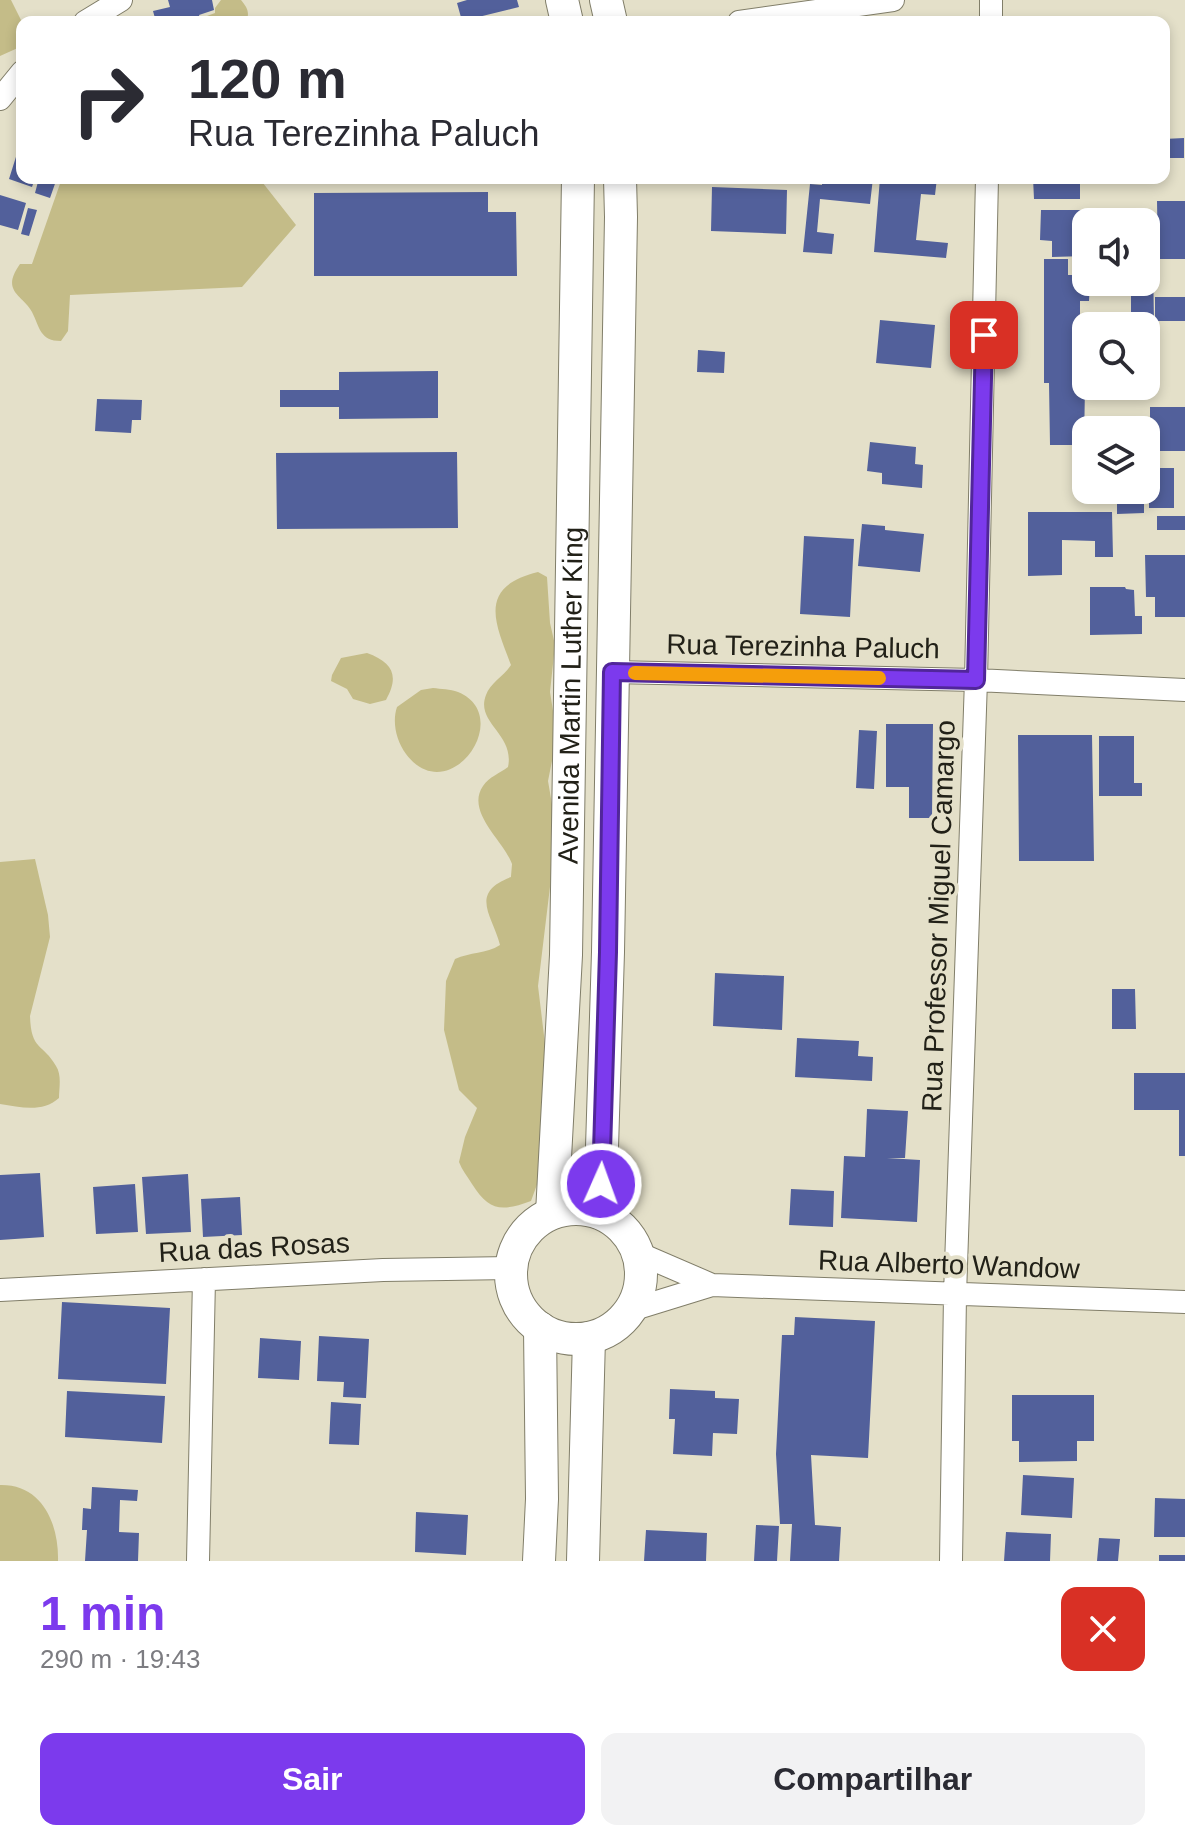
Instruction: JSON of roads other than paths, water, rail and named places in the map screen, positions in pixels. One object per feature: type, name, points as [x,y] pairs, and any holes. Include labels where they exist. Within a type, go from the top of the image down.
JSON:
[{"type":"main road","name":"Avenida Martin Luther King","points":[[552,1213],[566,955],[578,184]]},
{"type":"main road","name":"Avenida Martin Luther King","points":[[600,1213],[608,952],[620,184]]},
{"type":"main road","points":[[579,215],[621,217]]},
{"type":"main road","points":[[576,1209],[600,1213],[623,1229],[638,1253],[641,1283],[631,1310],[613,1328],[589,1338],[564,1338],[540,1328],[523,1312],[513,1291],[511,1268],[518,1245],[532,1226],[552,1213],[576,1209]]},
{"type":"main road","points":[[539,1561],[542,1499],[540,1328]]},
{"type":"main road","points":[[583,1561],[589,1338]]},
{"type":"street","points":[[95,16],[121,0]]},
{"type":"street","points":[[781,16],[893,0]]},
{"type":"street","points":[[0,99],[16,79]]},
{"type":"street","name":"Rua Professor Miguel Camargo","points":[[951,1561],[955,1295],[976,680],[987,184]]},
{"type":"street","name":"Rua Terezinha Paluch","points":[[612,672],[976,680],[1185,690]]},
{"type":"street","name":"Rua Alberto Wandow","points":[[638,1253],[712,1285]]},
{"type":"street","name":"Rua das Rosas","points":[[0,1290],[383,1270],[511,1268]]},
{"type":"street","points":[[198,1561],[204,1279]]},
{"type":"street","name":"Rua Alberto Wandow","points":[[631,1310],[712,1285],[1185,1302]]}]
